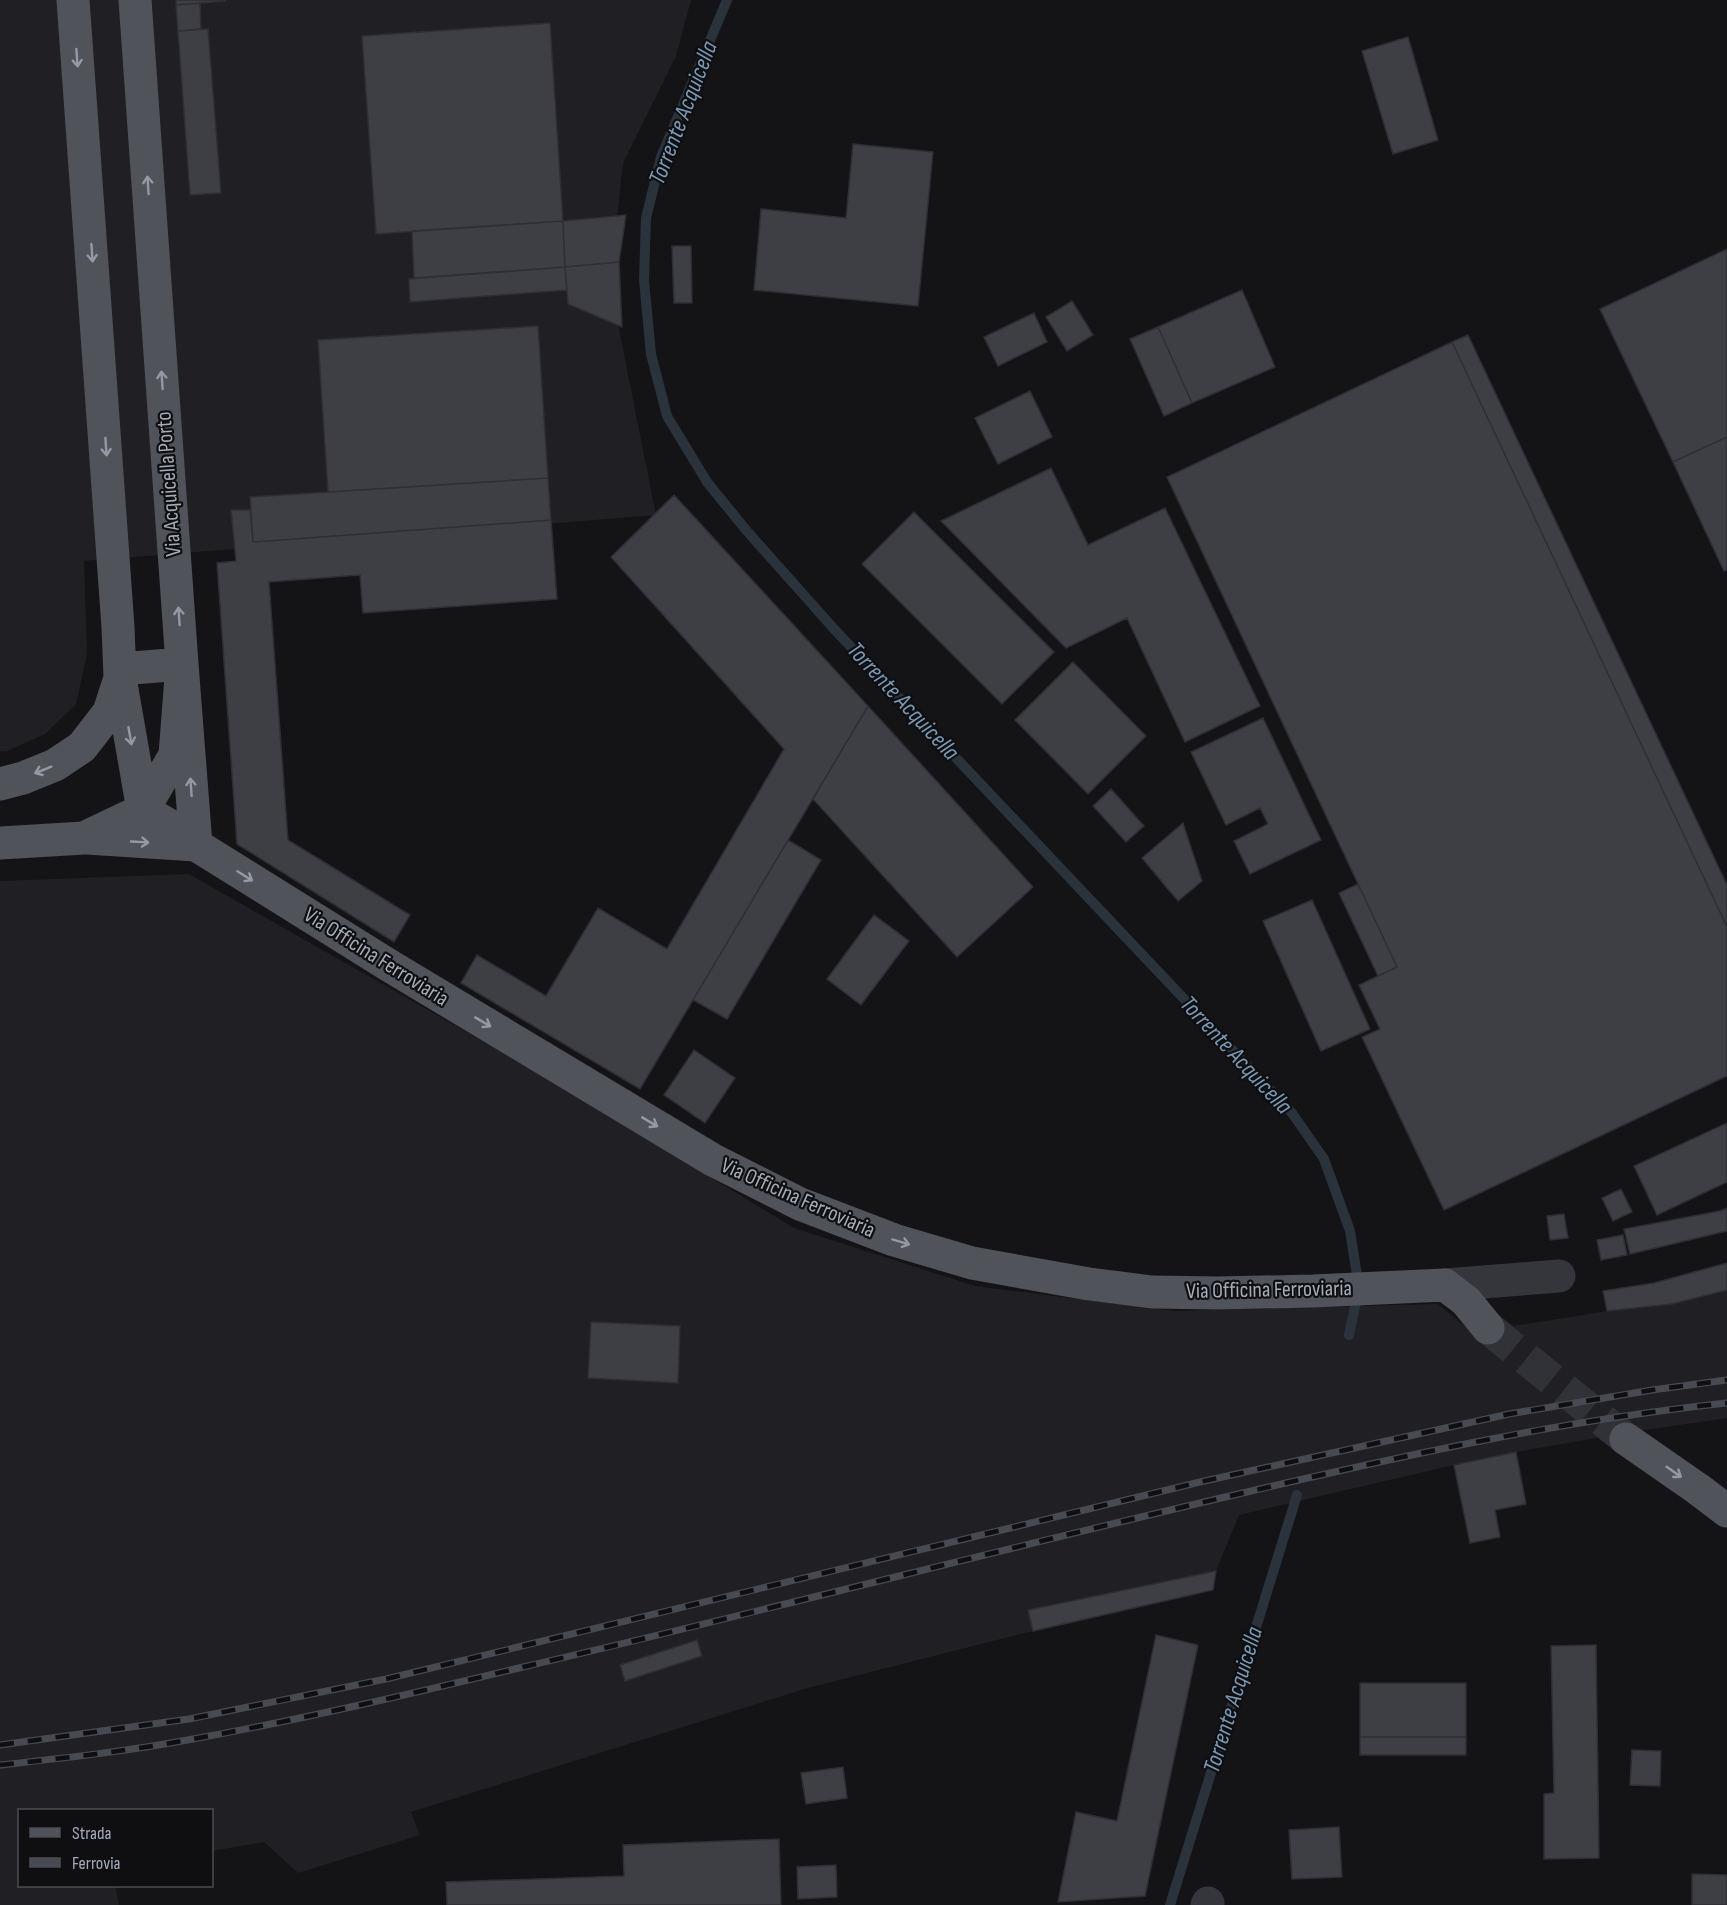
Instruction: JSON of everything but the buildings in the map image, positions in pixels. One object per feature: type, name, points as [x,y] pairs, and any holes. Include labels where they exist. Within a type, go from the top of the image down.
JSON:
[{"type":"main road","points":[[73,0],[120,674],[143,810],[84,838]]},
{"type":"main road","name":"Via Acquicella Porto","points":[[135,0],[182,664],[175,755],[143,810]]},
{"type":"main road","points":[[0,843],[84,838],[196,845],[182,664],[120,674]]},
{"type":"main road","points":[[0,784],[23,778],[55,765],[82,747],[109,712],[120,674]]},
{"type":"main road","name":"Via Officina Ferroviaria","points":[[143,810],[390,966],[713,1160],[800,1204],[894,1240],[972,1263],[1089,1284],[1152,1292],[1313,1291],[1445,1285]]},
{"type":"main road","points":[[1445,1285],[1466,1301],[1488,1328]]},
{"type":"main road","points":[[1626,1439],[1727,1511]]},
{"type":"lane","points":[[1445,1285],[1559,1276]]},
{"type":"shaded area","points":[[0,0],[691,0],[676,56],[623,163],[610,284],[656,515],[84,561],[87,654],[76,704],[45,734],[7,751],[0,751]]},
{"type":"shaded area","points":[[189,874],[551,1080],[794,1228],[975,1286],[1174,1311],[1438,1304],[1469,1330],[1498,1314],[1514,1326],[1607,1311],[1672,1304],[1727,1290],[1727,1418],[1516,1452],[1239,1515],[1216,1571],[1028,1610],[1033,1631],[811,1687],[411,1812],[420,1835],[298,1873],[264,1842],[213,1851],[213,1809],[18,1809],[18,1887],[115,1887],[119,1905],[0,1905],[0,881]]},
{"type":"waterway","name":"Torrente Acquicella","points":[[727,0],[661,157],[646,218],[644,280],[651,354],[667,416],[707,482],[746,530],[835,630],[1292,1113],[1324,1159],[1350,1231],[1359,1288],[1349,1335]]},
{"type":"waterway","name":"Torrente Acquicella","points":[[1170,1905],[1297,1495]]},
{"type":"tunnel","points":[[1488,1328],[1626,1439]]},
{"type":"railway","points":[[0,1745],[189,1719],[386,1679],[1200,1482],[1509,1414],[1727,1380]]},
{"type":"railway","points":[[0,1765],[145,1747],[276,1723],[614,1646],[1156,1513],[1366,1465],[1546,1429],[1727,1403]]}]
